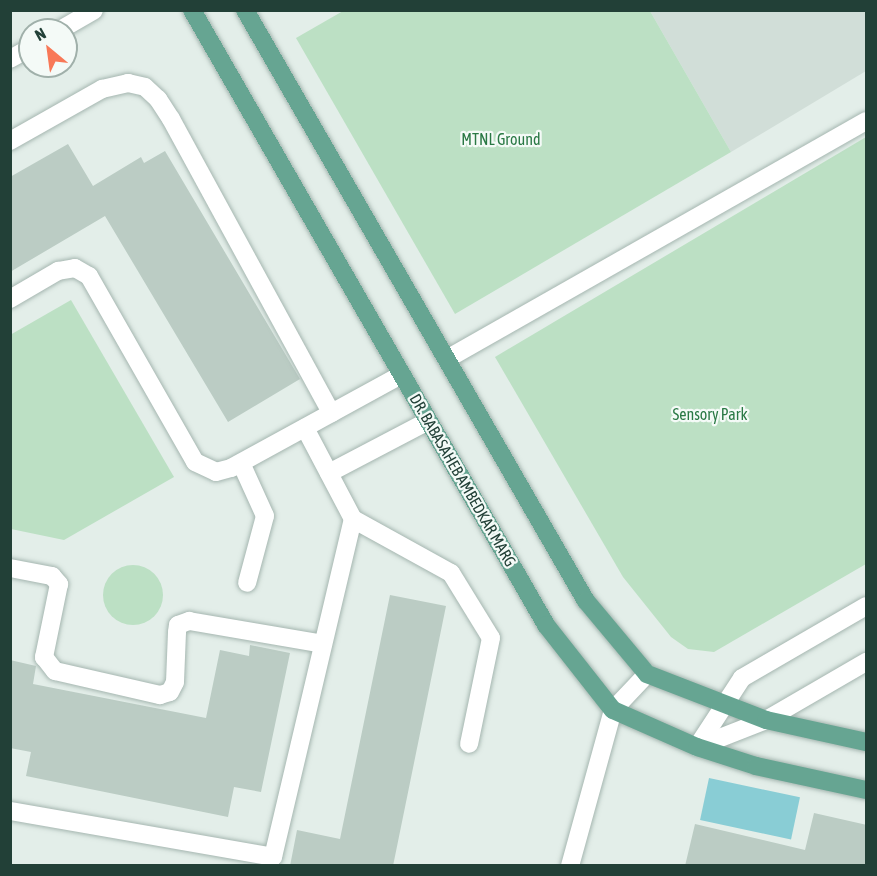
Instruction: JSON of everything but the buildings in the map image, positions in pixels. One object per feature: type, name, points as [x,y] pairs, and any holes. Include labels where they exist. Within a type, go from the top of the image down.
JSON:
[{"type":"main road","name":"DR. BABASAHEB AMBEDKAR MARG","points":[[192,10],[546,624],[613,710],[697,747],[756,766],[867,790]]},
{"type":"main road","points":[[245,10],[586,601],[647,674],[766,720],[867,742]]},
{"type":"street","points":[[78,19],[94,10]]},
{"type":"street","points":[[10,141],[102,89],[128,83],[145,87],[171,119],[332,413]]},
{"type":"street","points":[[447,359],[867,121]]},
{"type":"street","points":[[10,299],[58,271],[75,268],[89,276],[195,462],[216,472],[241,463],[401,375]]},
{"type":"street","points":[[329,473],[429,421]]},
{"type":"street","points":[[305,428],[353,519],[451,573],[491,638],[469,744]]},
{"type":"street","points":[[241,463],[265,516],[247,583]]},
{"type":"street","points":[[10,811],[273,857],[353,519]]},
{"type":"street","points":[[10,568],[52,576],[59,584],[44,657],[55,671],[160,695],[171,692],[175,682],[177,632],[182,622],[189,621],[323,644]]},
{"type":"street","points":[[697,747],[742,678],[867,606]]},
{"type":"street","points":[[697,747],[766,720],[867,662]]},
{"type":"street","points":[[570,866],[613,710],[647,674]]},
{"type":"shaded area","points":[[650,11],[866,11],[866,71],[731,152]]},
{"type":"green space","name":"MTNL Ground","points":[[343,11],[650,11],[731,152],[455,314],[296,38]]},
{"type":"green space","name":"Sensory Park","points":[[866,137],[866,564],[714,652],[688,649],[671,637],[623,577],[495,357]]},
{"type":"green space","points":[[71,300],[174,477],[64,540],[11,529],[10,335]]},
{"type":"green space","points":[[127,565],[139,565],[150,570],[158,578],[163,595],[161,607],[150,620],[139,625],[127,625],[116,620],[108,612],[103,601],[103,589],[108,578],[116,570]]},
{"type":"water","points":[[709,778],[800,797],[791,839],[700,820]]}]
